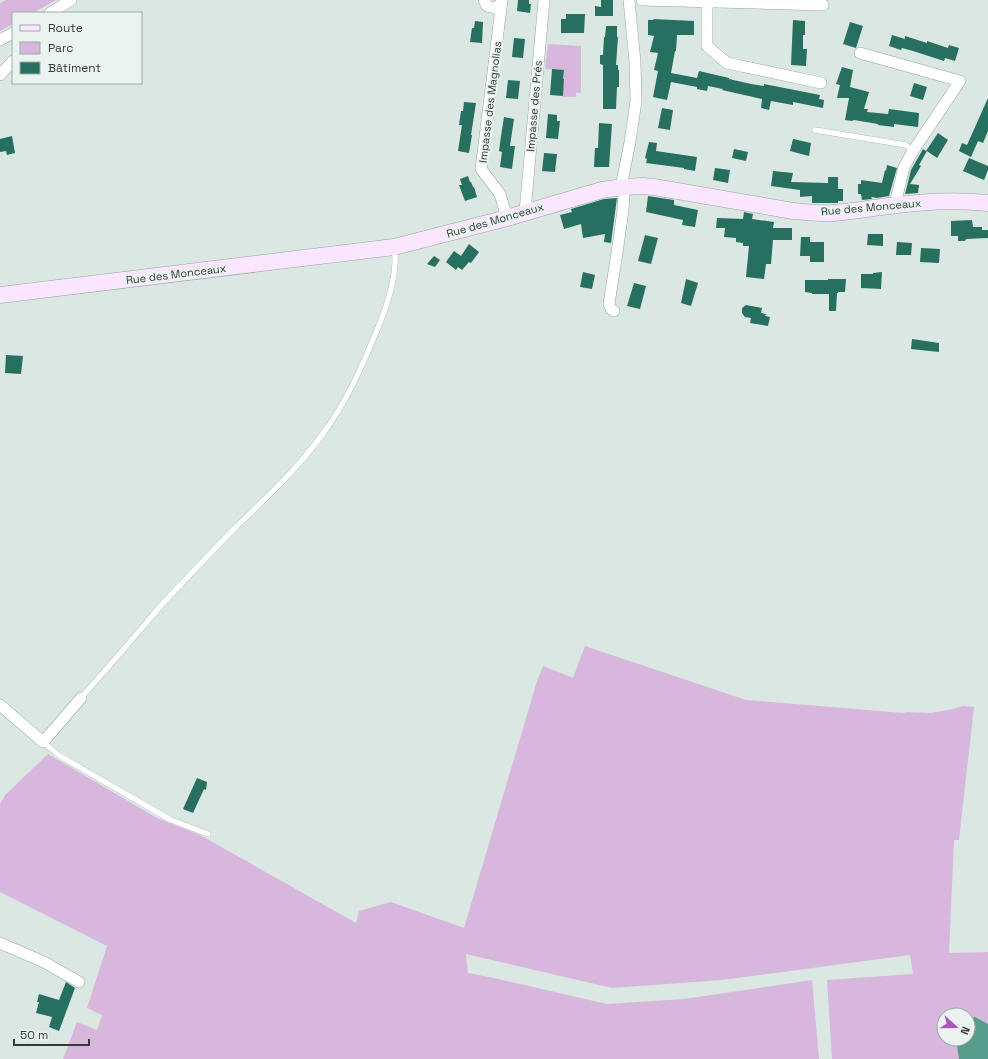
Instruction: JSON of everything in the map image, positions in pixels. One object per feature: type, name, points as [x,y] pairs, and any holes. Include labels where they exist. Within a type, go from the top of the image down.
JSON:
[{"type":"main road","name":"Rue des Monceaux","points":[[0,295],[394,248],[507,218],[602,190],[623,187],[654,187],[808,213],[833,213],[896,204],[947,201],[988,203]]},
{"type":"street","points":[[52,12],[71,0]]},
{"type":"street","name":"Impasse des Magnolias","points":[[484,0],[487,6],[495,8],[502,2]]},
{"type":"street","name":"Impasse des Prés","points":[[524,212],[544,0]]},
{"type":"street","points":[[614,311],[611,309],[609,304],[623,210],[622,182],[636,101],[635,62],[629,0]]},
{"type":"street","points":[[642,0],[824,5]]},
{"type":"street","name":"Impasse des Magnolias","points":[[502,2],[482,169],[500,194],[507,218]]},
{"type":"street","points":[[707,2],[707,46],[727,63],[821,83]]},
{"type":"street","points":[[0,40],[12,34]]},
{"type":"street","points":[[860,53],[960,81],[904,167],[896,204]]},
{"type":"street","points":[[0,75],[12,62]]},
{"type":"street","points":[[0,705],[43,742],[81,698]]},
{"type":"street","points":[[0,943],[44,962],[79,982]]},
{"type":"lane","points":[[815,130],[906,145],[913,151]]},
{"type":"lane","points":[[81,698],[167,598],[292,471],[310,451],[337,414],[367,354],[384,312],[395,268],[394,248]]},
{"type":"lane","points":[[43,742],[75,765],[171,820],[208,834]]},
{"type":"green space","points":[[6,0],[56,0],[35,12],[12,12],[12,25],[0,31],[0,3]]},
{"type":"green space","points":[[548,44],[581,46],[581,93],[576,93],[576,97],[562,97],[564,70],[545,69]]},
{"type":"green space","points":[[585,646],[746,700],[903,713],[931,713],[963,706],[974,707],[959,840],[954,840],[949,953],[988,952],[988,1024],[976,1018],[976,1007],[936,1007],[936,1047],[957,1047],[959,1059],[832,1059],[827,980],[913,974],[910,955],[722,980],[612,988],[466,954],[468,973],[607,1004],[684,999],[812,980],[819,1059],[63,1059],[77,1022],[97,1030],[102,1015],[87,1008],[107,946],[0,892],[0,804],[5,795],[48,754],[157,818],[200,835],[356,923],[359,911],[391,902],[464,928],[537,681],[543,666],[573,678]]},
{"type":"shaded area","points":[[976,1018],[988,1024],[988,1059],[959,1059],[957,1047],[976,1047]]},
{"type":"building","points":[[518,0],[529,0],[529,4],[531,4],[530,13],[517,11]]},
{"type":"building","points":[[601,0],[613,0],[613,16],[595,16],[595,6],[601,7]]},
{"type":"building","points":[[566,14],[585,14],[584,33],[561,33],[561,19],[566,19]]},
{"type":"building","points":[[653,19],[694,21],[694,35],[677,35],[676,51],[671,73],[697,78],[699,71],[751,84],[764,86],[764,84],[820,95],[819,99],[824,100],[823,108],[793,102],[793,105],[771,101],[769,110],[761,108],[762,99],[708,86],[707,91],[697,89],[697,87],[671,82],[667,100],[653,97],[658,71],[654,70],[658,53],[650,52],[654,36],[648,35],[648,20],[654,20]]},
{"type":"building","points":[[793,20],[805,21],[803,49],[807,49],[806,66],[791,65]]},
{"type":"building","points":[[475,21],[483,22],[482,43],[470,42],[472,28],[474,28]]},
{"type":"building","points":[[850,22],[863,26],[856,48],[843,44]]},
{"type":"building","points":[[606,26],[617,26],[618,37],[616,65],[618,65],[619,70],[619,87],[617,87],[616,109],[603,109],[603,65],[600,64],[600,55],[603,55]]},
{"type":"building","points":[[892,35],[905,39],[905,36],[927,43],[927,41],[948,48],[949,45],[959,48],[955,61],[945,58],[944,61],[902,48],[901,50],[889,46]]},
{"type":"building","points":[[514,38],[525,39],[523,58],[512,57]]},
{"type":"building","points":[[842,67],[853,70],[850,87],[869,92],[864,109],[868,109],[867,112],[888,114],[889,109],[919,113],[918,127],[894,124],[894,127],[854,120],[845,120],[849,98],[837,98],[840,85],[836,84]]},
{"type":"building","points":[[552,69],[564,70],[563,96],[550,95]]},
{"type":"building","points":[[508,80],[520,81],[518,99],[506,98]]},
{"type":"building","points":[[914,83],[927,87],[923,100],[910,96]]},
{"type":"building","points":[[988,98],[988,131],[983,143],[978,141],[971,157],[959,151],[962,143],[967,145]]},
{"type":"building","points":[[464,102],[476,103],[469,153],[458,151],[462,125],[459,125]]},
{"type":"building","points":[[662,108],[673,110],[670,130],[658,128]]},
{"type":"building","points":[[548,114],[557,115],[557,121],[560,121],[558,139],[546,138]]},
{"type":"building","points":[[504,117],[514,119],[510,146],[515,146],[512,169],[500,167],[502,152],[499,151]]},
{"type":"building","points":[[599,123],[612,124],[609,167],[594,167],[595,148],[598,148]]},
{"type":"building","points":[[938,133],[948,140],[937,158],[927,151],[919,165],[921,166],[910,184],[919,185],[918,193],[905,194],[911,170],[923,149],[926,151]]},
{"type":"building","points":[[12,136],[15,153],[7,155],[6,151],[0,152],[0,139]]},
{"type":"building","points":[[793,139],[811,143],[809,156],[790,151]]},
{"type":"building","points":[[649,142],[657,143],[656,151],[697,157],[695,171],[646,163],[647,159],[645,158]]},
{"type":"building","points":[[734,149],[748,152],[746,161],[732,158]]},
{"type":"building","points":[[544,153],[557,154],[555,172],[542,171]]},
{"type":"building","points":[[969,158],[988,166],[984,180],[963,171]]},
{"type":"building","points":[[887,165],[897,168],[889,196],[877,198],[871,197],[872,199],[862,200],[861,194],[858,194],[858,184],[861,184],[861,180],[882,183]]},
{"type":"building","points":[[715,168],[730,170],[728,183],[713,180]]},
{"type":"building","points":[[773,171],[793,173],[791,182],[828,183],[828,177],[838,177],[838,189],[843,189],[843,201],[838,201],[838,203],[812,203],[812,196],[800,197],[800,190],[771,186]]},
{"type":"building","points":[[468,176],[477,197],[465,201],[459,185],[462,185],[460,179]]},
{"type":"building","points":[[648,196],[674,200],[674,205],[698,210],[695,227],[682,225],[683,220],[646,212]]},
{"type":"building","points":[[617,198],[611,243],[604,242],[605,234],[583,238],[581,224],[564,229],[560,215],[572,212],[571,209],[604,199]]},
{"type":"building","points":[[744,212],[753,214],[752,219],[774,222],[773,228],[792,228],[792,240],[773,240],[771,264],[766,264],[764,279],[746,277],[749,246],[743,246],[743,243],[736,242],[736,238],[724,237],[725,228],[716,228],[717,218],[743,219]]},
{"type":"building","points":[[972,220],[973,227],[982,227],[982,230],[988,230],[988,238],[958,241],[958,236],[951,236],[951,221]]},
{"type":"building","points":[[868,234],[883,234],[883,246],[867,245]]},
{"type":"building","points":[[645,235],[658,238],[651,264],[638,261]]},
{"type":"building","points":[[801,237],[810,237],[810,242],[824,242],[824,262],[810,262],[810,256],[800,256]]},
{"type":"building","points":[[897,242],[912,243],[911,255],[896,255]]},
{"type":"building","points":[[469,244],[479,252],[471,263],[469,262],[462,270],[458,267],[456,270],[446,262],[454,251],[461,256]]},
{"type":"building","points":[[921,248],[940,249],[939,263],[920,262]]},
{"type":"building","points":[[434,256],[440,260],[435,267],[427,264]]},
{"type":"building","points":[[583,272],[595,275],[592,289],[580,287]]},
{"type":"building","points":[[882,272],[881,289],[861,288],[861,274]]},
{"type":"building","points":[[686,279],[698,283],[691,306],[681,303]]},
{"type":"building","points":[[846,279],[845,292],[837,293],[836,311],[829,311],[829,294],[812,294],[805,292],[805,280]]},
{"type":"building","points":[[634,283],[646,286],[640,309],[627,306]]},
{"type":"building","points":[[746,305],[762,308],[761,313],[770,317],[768,326],[750,323],[751,318],[745,317],[742,313],[742,308]]},
{"type":"building","points":[[912,339],[939,343],[939,352],[911,349]]},
{"type":"building","points":[[6,355],[23,356],[21,374],[5,373]]},
{"type":"building","points":[[197,778],[207,782],[206,790],[204,789],[193,813],[183,809]]},
{"type":"building","points":[[66,982],[75,988],[59,1031],[49,1027],[52,1017],[36,1013],[39,1002],[37,1002],[39,994],[59,1000]]}]
